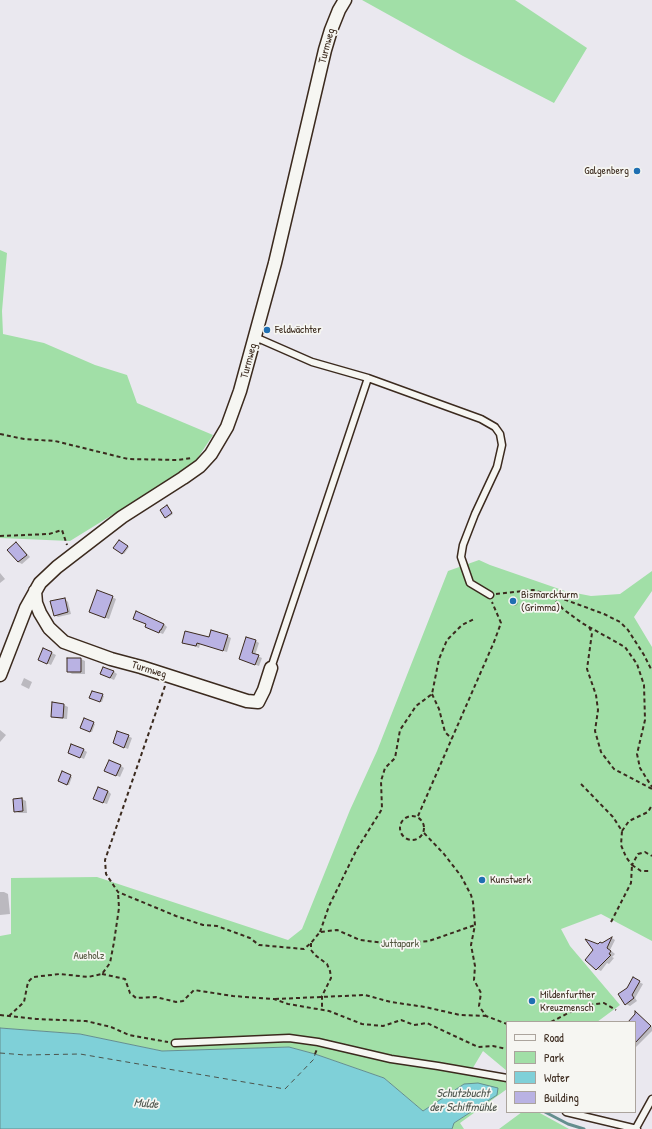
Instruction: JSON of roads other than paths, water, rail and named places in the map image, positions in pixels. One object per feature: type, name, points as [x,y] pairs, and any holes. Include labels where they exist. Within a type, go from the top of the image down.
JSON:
[{"type":"street","name":"Turmweg","points":[[0,675],[26,608],[40,583],[56,567],[122,517],[184,478],[200,466],[211,454],[227,427],[240,391],[277,256],[325,50],[339,10],[345,0]]},
{"type":"street","name":"Turmweg","points":[[35,591],[36,603],[40,613],[49,628],[64,642],[111,659],[247,701],[258,702],[264,690],[271,668]]},
{"type":"lane","points":[[255,337],[312,362],[368,378],[481,419],[495,427],[500,434],[502,445],[497,467],[475,514],[463,545],[461,558],[470,583],[490,595]]},
{"type":"lane","points":[[271,668],[368,378]]},
{"type":"lane","points":[[175,1044],[289,1038],[318,1042],[391,1059],[506,1078]]},
{"type":"lane","points":[[568,1113],[637,1129],[652,1099]]},
{"type":"water","points":[[0,1028],[80,1034],[162,1051],[289,1047],[315,1054],[384,1078],[423,1111],[464,1084],[478,1083],[498,1088],[497,1095],[454,1123],[452,1129],[0,1129]]},
{"type":"waterway","points":[[547,1113],[568,1124],[584,1129]]},
{"type":"place","name":"Galgenberg","points":[[637,171]]},
{"type":"place","name":"Feldwächter","points":[[267,330]]},
{"type":"place","name":"Bismarckturm (Grimma)","points":[[513,601]]},
{"type":"place","name":"Kunstwerk","points":[[482,880]]},
{"type":"place","name":"Mildenfurther Kreuzmensch","points":[[532,1001]]},
{"type":"park label","name":"Juttapark","points":[[400,944]]},
{"type":"park label","name":"Aueholz","points":[[89,956]]},
{"type":"water label","name":"Schutzbucht der Schiffmühle","points":[[463,1101]]},
{"type":"water label","name":"Mulde","points":[[146,1104]]}]
